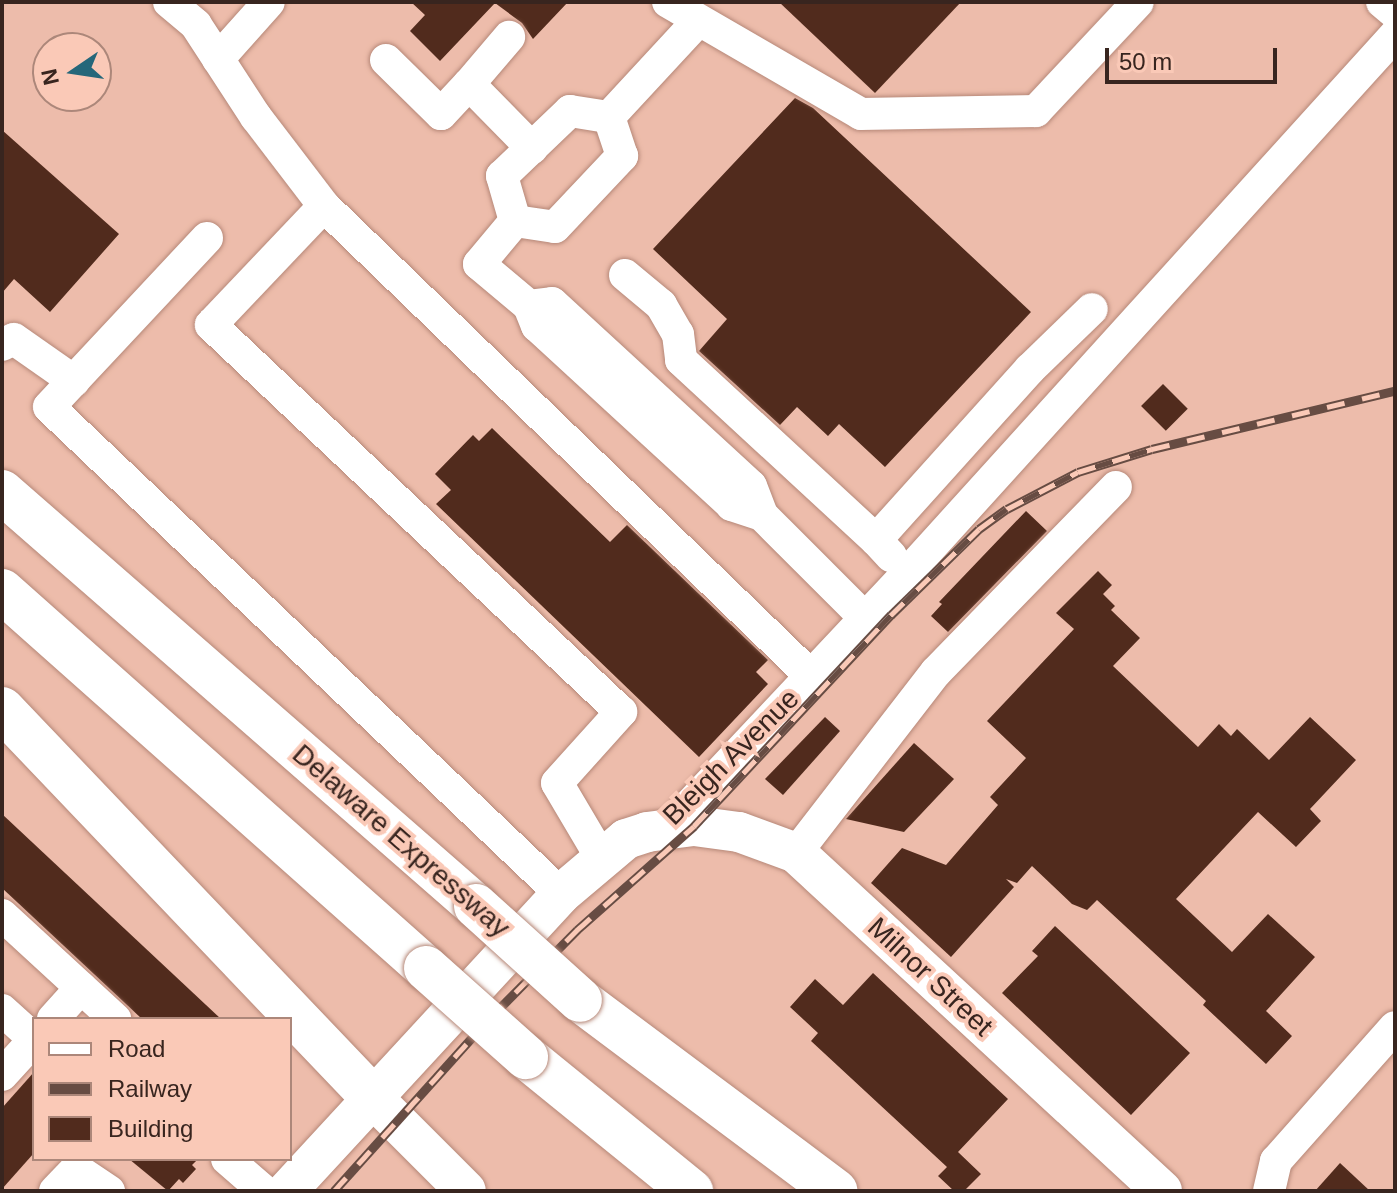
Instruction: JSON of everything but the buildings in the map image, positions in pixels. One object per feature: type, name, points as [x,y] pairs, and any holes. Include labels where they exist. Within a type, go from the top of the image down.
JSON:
[{"type":"highway","name":"Delaware Expressway","points":[[2,492],[799,1191]]},
{"type":"highway","points":[[2,591],[526,1057],[691,1191]]},
{"type":"highway","points":[[2,709],[371,1096]]},
{"type":"highway","points":[[580,1000],[835,1191]]},
{"type":"main road","name":"Milnor Street","points":[[668,828],[694,826],[739,832],[796,853],[1162,1191]]},
{"type":"main road","name":"Bleigh Avenue","points":[[371,1096],[561,894],[626,839],[668,828]]},
{"type":"main road","points":[[287,1191],[371,1096],[455,1187]]},
{"type":"lane","points":[[169,2],[196,25],[256,117],[324,206],[818,668]]},
{"type":"lane","points":[[218,59],[269,2]]},
{"type":"lane","points":[[668,2],[861,114],[1036,111],[1138,2]]},
{"type":"lane","points":[[1382,2],[1395,13]]},
{"type":"lane","points":[[609,117],[698,21]]},
{"type":"lane","name":"Bleigh Avenue","points":[[668,828],[908,572],[1395,35]]},
{"type":"lane","points":[[386,60],[441,114],[509,37]]},
{"type":"lane","points":[[469,84],[532,148]]},
{"type":"lane","points":[[515,221],[502,176],[570,111],[609,117]]},
{"type":"lane","points":[[515,221],[555,227],[622,156],[609,117]]},
{"type":"lane","points":[[324,206],[211,325],[621,712],[557,783],[602,859]]},
{"type":"lane","points":[[515,221],[479,264],[529,306],[552,303],[751,486],[762,515],[865,618]]},
{"type":"lane","points":[[207,238],[49,407],[561,894]]},
{"type":"lane","points":[[625,275],[661,305],[678,334],[681,360],[908,572]]},
{"type":"lane","points":[[876,540],[1030,369],[1092,309]]},
{"type":"lane","points":[[2,345],[14,339],[74,381]]},
{"type":"lane","points":[[796,853],[936,672],[1116,487]]},
{"type":"lane","points":[[2,915],[113,1017]]},
{"type":"lane","points":[[55,1017],[81,988]]},
{"type":"lane","points":[[2,1010],[32,1037]]},
{"type":"lane","points":[[1269,1191],[1276,1161],[1395,1027]]},
{"type":"lane","points":[[2,1075],[32,1041]]},
{"type":"lane","points":[[229,1161],[264,1191]]},
{"type":"lane","points":[[55,1191],[76,1169],[109,1191]]},
{"type":"railway","points":[[334,1191],[490,1018],[577,930],[694,826],[891,615],[979,529],[1007,509],[1078,472],[1152,449],[1394,391]]}]
